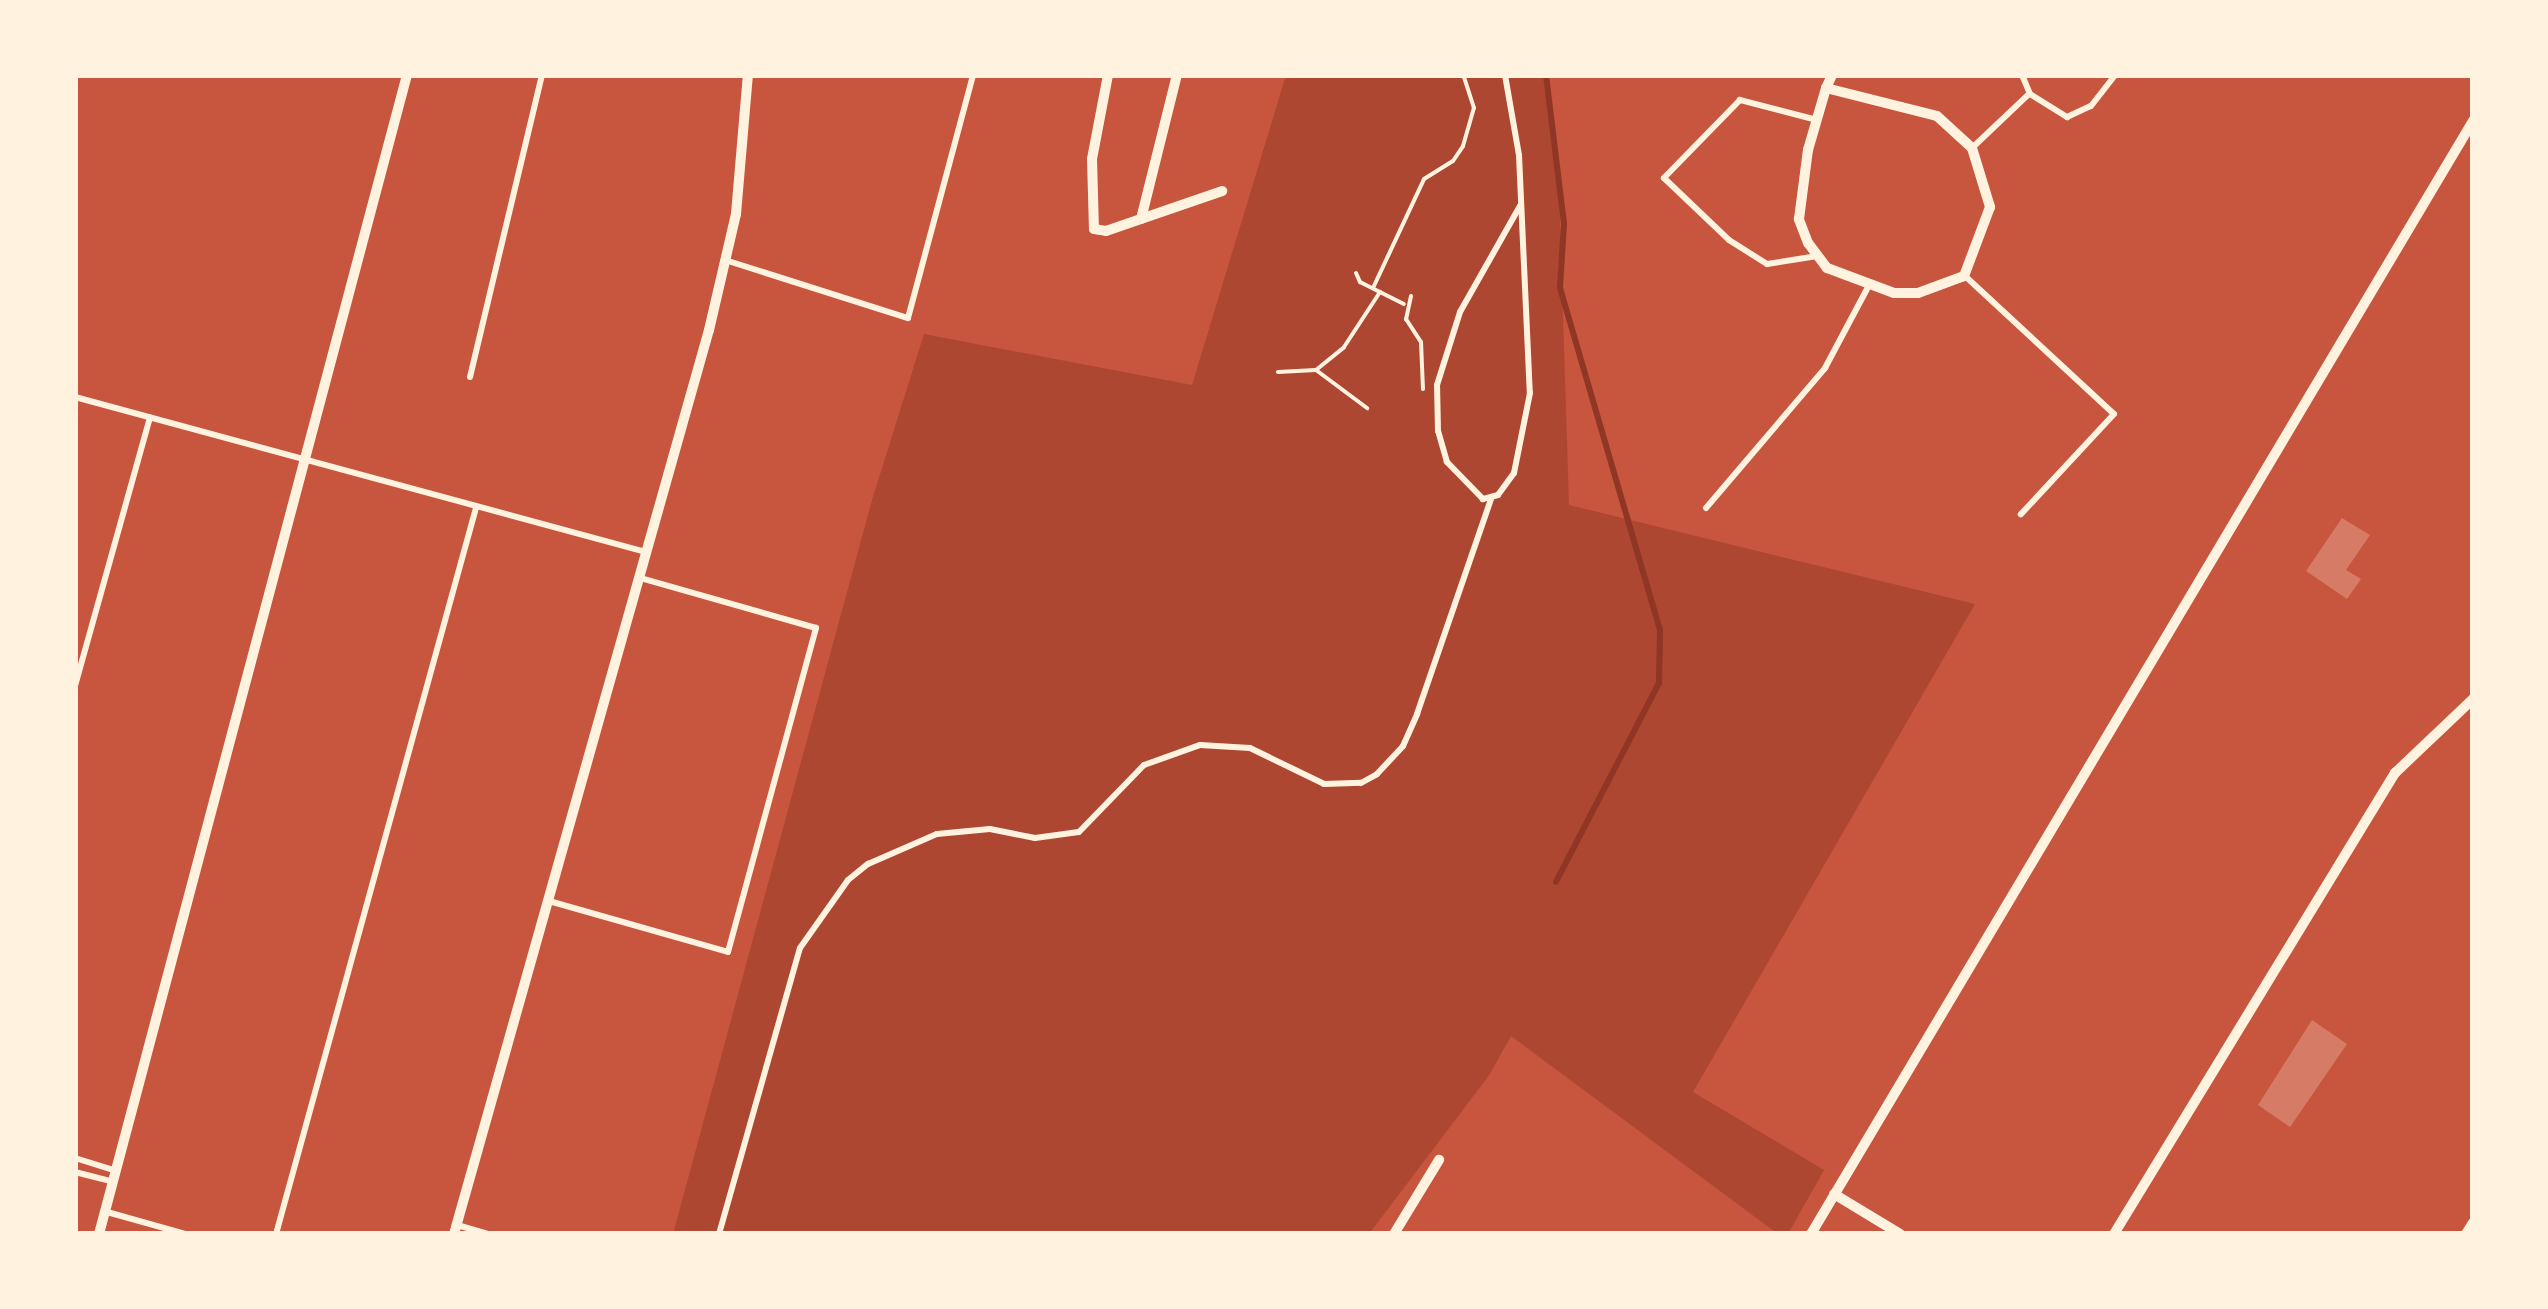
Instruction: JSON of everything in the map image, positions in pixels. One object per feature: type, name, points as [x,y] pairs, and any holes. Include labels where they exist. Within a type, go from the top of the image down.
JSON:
[{"type":"street","points":[[99,1234],[310,458],[407,75]]},
{"type":"street","points":[[456,1229],[726,260],[748,75]]},
{"type":"street","points":[[1108,75],[1092,160],[1094,229],[1141,219],[1222,191]]},
{"type":"street","points":[[1141,219],[1178,75]]},
{"type":"street","points":[[1826,88],[1937,116],[1972,148],[1990,207],[1964,276],[1918,293],[1868,287],[1827,268],[1817,256],[1799,220],[1816,120],[1826,88],[1832,75]]},
{"type":"street","points":[[1811,1234],[2473,121]]},
{"type":"street","points":[[2114,1234],[2395,774],[2473,699]]},
{"type":"street","points":[[1394,1234],[1439,1160]]},
{"type":"street","points":[[1834,1194],[1900,1234]]},
{"type":"lane","points":[[470,377],[542,75]]},
{"type":"lane","points":[[726,260],[908,318],[973,75]]},
{"type":"lane","points":[[719,1234],[800,948],[848,880],[868,864],[937,834],[990,829],[1035,838],[1080,832],[1144,765],[1200,745],[1250,748],[1324,784],[1361,783],[1378,774],[1403,746],[1491,500],[1514,472],[1528,412],[1520,206],[1505,75]]},
{"type":"lane","points":[[2022,75],[2030,94],[2067,117],[2091,106],[2116,75]]},
{"type":"lane","points":[[1972,148],[2030,94]]},
{"type":"lane","points":[[1816,120],[1740,100],[1664,178],[1729,240],[1766,264],[1817,256]]},
{"type":"lane","points":[[1491,500],[1466,488],[1447,462],[1436,420],[1437,385],[1460,312],[1520,206]]},
{"type":"lane","points":[[1964,276],[2114,414],[2021,514]]},
{"type":"lane","points":[[1706,508],[1825,368],[1868,287]]},
{"type":"lane","points":[[75,397],[646,552]]},
{"type":"lane","points":[[75,686],[150,417]]},
{"type":"lane","points":[[276,1234],[476,508]]},
{"type":"lane","points":[[549,901],[728,952],[816,628],[638,578]]},
{"type":"lane","points":[[75,1158],[116,1177]]},
{"type":"lane","points":[[75,1172],[116,1177]]},
{"type":"lane","points":[[106,1212],[186,1234]]},
{"type":"lane","points":[[456,1229],[489,1234]]},
{"type":"path","points":[[1373,288],[1424,180],[1453,162],[1463,146],[1474,108],[1463,75]]},
{"type":"path","points":[[1356,272],[1373,288],[1406,305]]},
{"type":"path","points":[[1278,372],[1316,370],[1344,346],[1380,292]]},
{"type":"path","points":[[1411,296],[1406,319],[1421,342],[1419,382],[1425,391]]},
{"type":"path","points":[[1316,370],[1367,408]]},
{"type":"shaded area","points":[[1286,75],[1546,75],[1558,157],[1569,505],[1975,604],[1693,1092],[1824,1170],[1788,1234],[1778,1234],[1511,1036],[1490,1074],[1369,1234],[673,1234],[872,500],[924,334],[1192,385]]},
{"type":"building","points":[[2342,518],[2370,535],[2346,570],[2361,579],[2347,599],[2306,571]]},
{"type":"building","points":[[2312,1020],[2347,1044],[2290,1127],[2258,1105]]},
{"type":"waterway","points":[[1546,75],[1564,224],[1560,288],[1660,630],[1659,683],[1556,882]]}]
